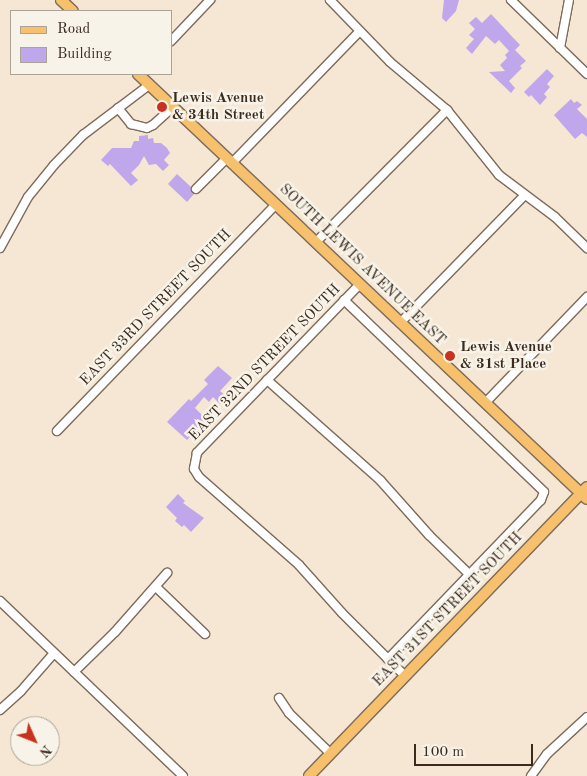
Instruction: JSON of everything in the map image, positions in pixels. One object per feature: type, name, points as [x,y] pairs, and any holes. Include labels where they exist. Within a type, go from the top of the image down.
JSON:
[{"type":"main road","points":[[61,0],[72,10]]},
{"type":"main road","name":"SOUTH LEWIS AVENUE EAST","points":[[140,75],[400,323],[585,493]]},
{"type":"main road","name":"EAST 31ST STREET SOUTH","points":[[309,776],[585,493]]},
{"type":"street","points":[[172,40],[210,0]]},
{"type":"street","points":[[330,0],[359,32],[447,110],[464,129],[487,163],[524,196],[555,217],[587,248]]},
{"type":"street","points":[[511,0],[587,74]]},
{"type":"street","points":[[560,48],[569,0]]},
{"type":"street","points":[[196,189],[229,161],[359,32]]},
{"type":"street","points":[[0,248],[28,197],[54,165],[83,135],[149,84]]},
{"type":"street","points":[[118,108],[130,124],[147,128],[154,125],[173,107]]},
{"type":"street","points":[[316,242],[447,110]]},
{"type":"street","points":[[400,323],[524,196]]},
{"type":"street","name":"EAST 33RD STREET SOUTH","points":[[57,432],[276,204]]},
{"type":"street","name":"EAST 32ND STREET SOUTH","points":[[360,284],[197,453],[194,469],[199,477],[299,564],[342,613],[388,659]]},
{"type":"street","points":[[486,402],[587,297]]},
{"type":"street","name":"EAST 31ST STREET SOUTH","points":[[344,300],[541,486],[544,492],[541,500],[388,659]]},
{"type":"street","points":[[267,380],[380,480],[429,535],[469,574]]},
{"type":"street","points":[[74,672],[156,587],[167,573]]},
{"type":"street","points":[[156,587],[205,634]]},
{"type":"street","points":[[0,601],[183,776]]},
{"type":"street","points":[[0,710],[21,691],[54,653]]},
{"type":"street","points":[[388,659],[405,676]]},
{"type":"street","points":[[279,698],[289,713],[330,753]]},
{"type":"street","points":[[531,776],[547,754],[587,716]]},
{"type":"building","points":[[444,0],[459,0],[456,11],[446,22],[442,18]]},
{"type":"building","points":[[491,14],[520,45],[515,50],[526,61],[509,81],[515,88],[511,93],[489,72],[505,71],[500,65],[507,58],[505,55],[509,51],[499,40],[495,44],[486,36],[472,54],[466,48],[474,39],[469,35],[475,29],[469,23],[476,17],[482,23]]},
{"type":"building","points":[[547,69],[554,76],[547,84],[550,87],[544,94],[547,97],[540,105],[531,95],[529,97],[524,92]]},
{"type":"building","points":[[571,99],[574,103],[577,101],[582,105],[577,109],[587,119],[587,137],[582,133],[575,139],[554,115]]},
{"type":"building","points":[[148,135],[148,139],[153,138],[154,143],[161,143],[167,148],[170,153],[164,160],[169,165],[163,171],[156,164],[149,165],[144,156],[131,173],[138,180],[131,186],[110,164],[108,166],[101,160],[112,148],[131,148],[134,141],[139,141],[139,136]]},
{"type":"building","points":[[177,174],[191,187],[194,194],[187,202],[168,184]]},
{"type":"building","points":[[218,366],[232,378],[220,391],[227,397],[220,404],[213,397],[209,402],[204,397],[195,408],[206,419],[187,440],[167,422],[189,399],[191,401],[208,384],[204,380]]},
{"type":"building","points":[[178,494],[185,501],[183,503],[204,518],[191,532],[184,525],[182,527],[175,521],[177,518],[166,507]]},
{"type":"place","name":"Lewis Avenue & 34th Street","points":[[162,107]]},
{"type":"place","name":"Lewis Avenue & 31st Place","points":[[450,356]]}]
